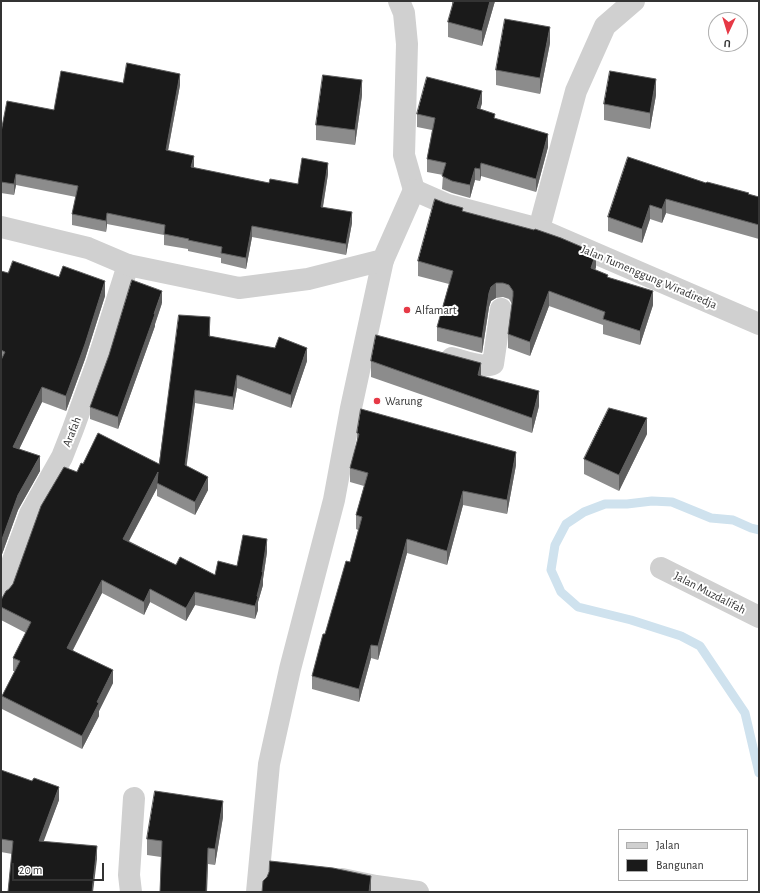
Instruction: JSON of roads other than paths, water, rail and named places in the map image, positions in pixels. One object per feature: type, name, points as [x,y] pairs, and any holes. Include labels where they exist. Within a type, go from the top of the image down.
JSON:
[{"type":"street","points":[[257,892],[268,863],[270,764],[290,669],[334,500],[351,408],[383,260],[414,190],[404,155],[407,44],[404,13],[399,1]]},
{"type":"street","points":[[539,229],[576,91],[605,26],[634,1]]},
{"type":"street","name":"Jalan Tumenggung Wiradiredja","points":[[414,190],[448,205],[539,229],[759,324]]},
{"type":"street","points":[[1,227],[88,248],[128,265],[239,288],[308,279],[383,260]]},
{"type":"street","name":"Arafah","points":[[1,593],[30,514],[62,456],[73,429],[97,363],[128,265]]},
{"type":"street","points":[[433,353],[484,366],[493,364],[501,309]]},
{"type":"street","points":[[367,335],[389,341]]},
{"type":"street","name":"Jalan Muzdalifah","points":[[661,568],[759,618]]},
{"type":"street","points":[[131,892],[129,875],[134,798]]},
{"type":"street","points":[[322,874],[376,886],[418,892]]},
{"type":"waterway","points":[[759,530],[733,520],[711,518],[672,502],[652,501],[627,504],[605,504],[584,512],[566,524],[555,545],[551,570],[561,592],[578,607],[631,620],[681,636],[700,646],[745,713],[759,773]]},
{"type":"place","name":"Alfamart","points":[[407,310]]},
{"type":"place","name":"Warung","points":[[377,401]]}]
